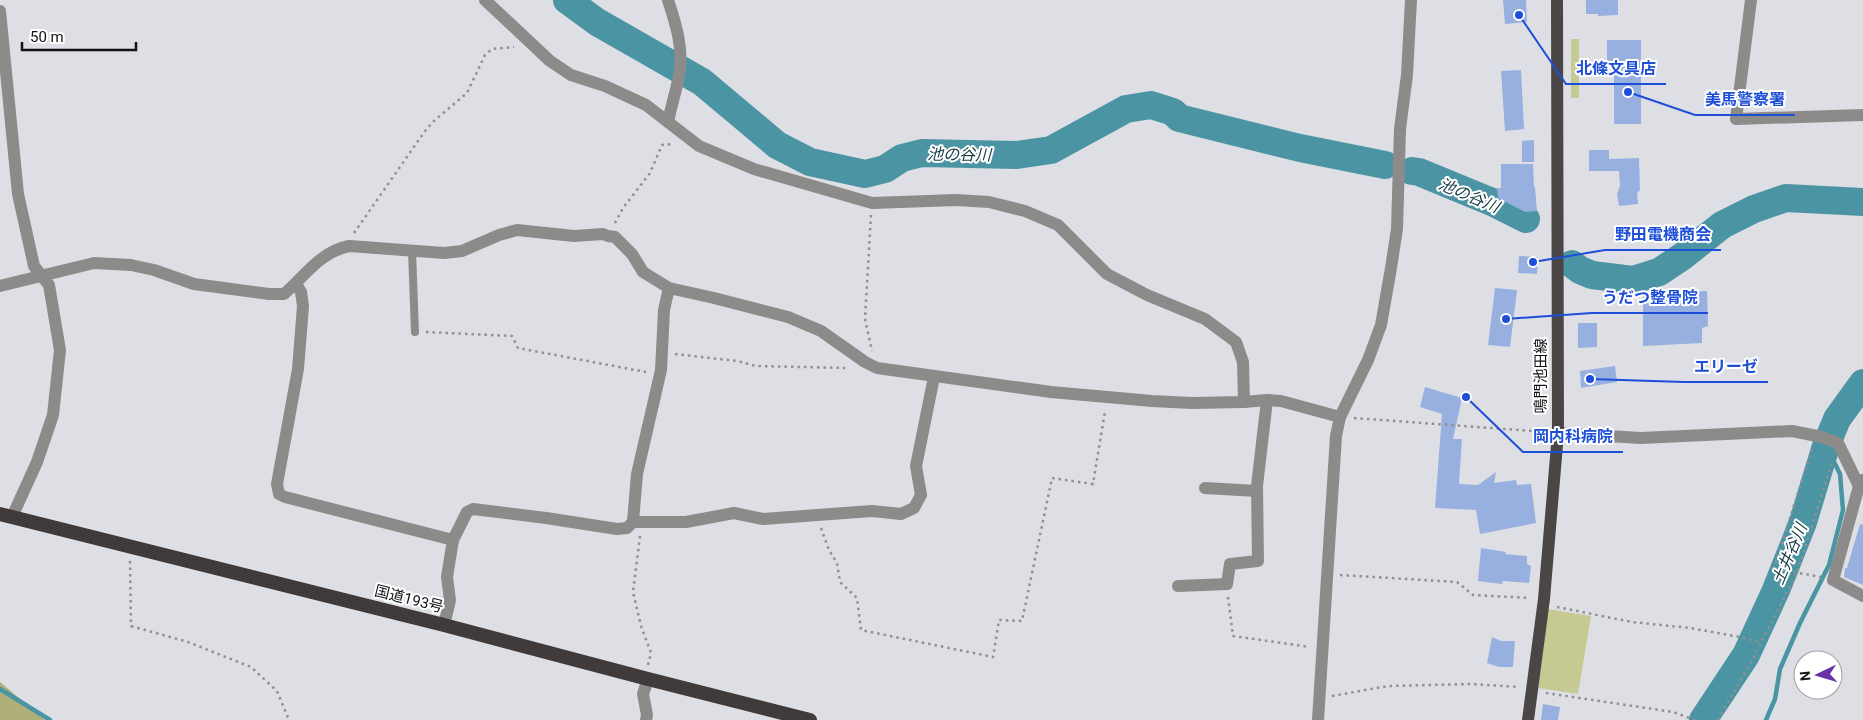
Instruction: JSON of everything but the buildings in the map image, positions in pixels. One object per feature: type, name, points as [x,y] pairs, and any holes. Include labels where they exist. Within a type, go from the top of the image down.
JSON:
[{"type":"highway","name":"国道193号","points":[[6,515],[444,624],[646,679],[810,720]]},
{"type":"main road","name":"鳴門池田線","points":[[1528,720],[1543,602],[1558,433],[1558,0]]},
{"type":"street","points":[[485,0],[550,61],[571,75],[605,86],[646,105],[699,146],[754,168],[872,203],[956,200],[989,202],[1025,211],[1058,225],[1108,274],[1147,295],[1205,319],[1236,342],[1243,362],[1244,402]]},
{"type":"street","points":[[668,0],[678,32],[680,70],[668,122]]},
{"type":"street","points":[[1318,720],[1336,436],[1340,417],[1368,360],[1381,325],[1391,268],[1397,229],[1400,130],[1407,74],[1411,0]]},
{"type":"street","points":[[1751,0],[1736,119],[1863,115]]},
{"type":"street","points":[[0,11],[18,194],[34,266],[49,285],[60,350],[53,415],[37,462],[6,515]]},
{"type":"street","points":[[0,286],[94,263],[131,265],[154,270],[194,284],[269,294],[284,294],[317,261],[337,249],[348,246],[444,253],[462,251],[499,235],[518,230],[574,236],[603,234],[615,237],[632,254],[643,272],[669,288],[788,317],[821,331],[877,368],[1051,392],[1107,397],[1192,403],[1281,401],[1340,417]]},
{"type":"street","points":[[296,284],[303,306],[298,369],[277,484],[279,494],[454,540]]},
{"type":"street","points":[[637,522],[637,474],[660,375],[663,353],[664,310],[669,288]]},
{"type":"street","points":[[444,624],[450,600],[447,577],[454,540],[467,512],[473,509],[617,529],[626,528],[637,522],[686,522],[734,513],[763,519],[872,512],[901,514],[914,508],[921,495],[916,466],[934,377]]},
{"type":"street","points":[[1178,586],[1227,584],[1230,564],[1258,561],[1257,491],[1267,400]]},
{"type":"street","points":[[1558,433],[1642,438],[1792,430],[1838,443],[1861,482],[1833,580],[1863,596]]},
{"type":"street","points":[[1205,488],[1257,491]]},
{"type":"street","points":[[646,679],[643,694],[647,715],[646,720]]},
{"type":"lane","points":[[412,250],[418,332]]},
{"type":"path","points":[[348,246],[349,240],[425,131],[467,93],[486,55],[492,49],[520,46],[530,41]]},
{"type":"path","points":[[608,236],[623,208],[650,173],[662,145],[695,143]]},
{"type":"path","points":[[870,365],[873,358],[865,319],[872,203]]},
{"type":"path","points":[[418,332],[512,336],[518,348],[660,375]]},
{"type":"path","points":[[663,353],[737,361],[756,366],[849,368]]},
{"type":"path","points":[[820,516],[821,528],[836,563],[840,582],[857,598],[861,630],[993,657],[999,620],[1022,621],[1052,478],[1093,484],[1107,397]]},
{"type":"path","points":[[1340,417],[1558,433]]},
{"type":"path","points":[[1818,576],[1773,571],[1824,438]]},
{"type":"path","points":[[1718,720],[1761,643],[1796,573],[1830,469]]},
{"type":"path","points":[[637,522],[633,592],[641,626],[651,653],[646,679]]},
{"type":"path","points":[[130,546],[131,626],[188,642],[251,667],[277,690],[289,720]]},
{"type":"path","points":[[1326,574],[1457,582],[1473,594],[1543,602],[1632,622],[1690,628],[1740,637],[1761,643]]},
{"type":"path","points":[[1227,584],[1232,636],[1322,649]]},
{"type":"path","points":[[1319,698],[1388,686],[1471,684],[1532,689],[1673,712],[1694,719]]},
{"type":"green space","points":[[1571,39],[1579,39],[1579,98],[1571,98]]},
{"type":"green space","points":[[1548,609],[1591,616],[1578,694],[1538,688]]},
{"type":"green space","points":[[0,682],[45,720],[0,720]]},
{"type":"waterway","name":"池の谷川","points":[[567,0],[597,22],[702,82],[777,145],[810,162],[865,174],[885,169],[902,158],[922,153],[1017,155],[1051,150],[1126,109],[1151,105],[1173,112],[1179,118],[1300,148],[1385,165]]},
{"type":"waterway","name":"池の谷川","points":[[1412,171],[1419,172],[1492,202],[1526,219]]},
{"type":"waterway","name":"池の谷川","points":[[1572,264],[1592,275],[1633,280],[1659,272],[1683,256],[1722,225],[1754,209],[1786,198],[1863,202]]},
{"type":"waterway","name":"土井谷川","points":[[1703,720],[1746,655],[1776,590],[1803,522],[1826,446],[1837,419],[1863,383]]},
{"type":"waterway","points":[[1766,720],[1775,699],[1780,669],[1800,623],[1829,565],[1843,510],[1840,474],[1826,446]]},
{"type":"waterway","points":[[0,689],[50,720]]},
{"type":"place","name":"北條文具店","points":[[1519,15]]},
{"type":"place","name":"美馬警察署","points":[[1628,92]]},
{"type":"place","name":"野田電機商会","points":[[1533,262]]},
{"type":"place","name":"うだつ整骨院","points":[[1506,319]]},
{"type":"place","name":"エリーゼ","points":[[1590,379]]},
{"type":"place","name":"岡内科病院","points":[[1466,397]]}]
